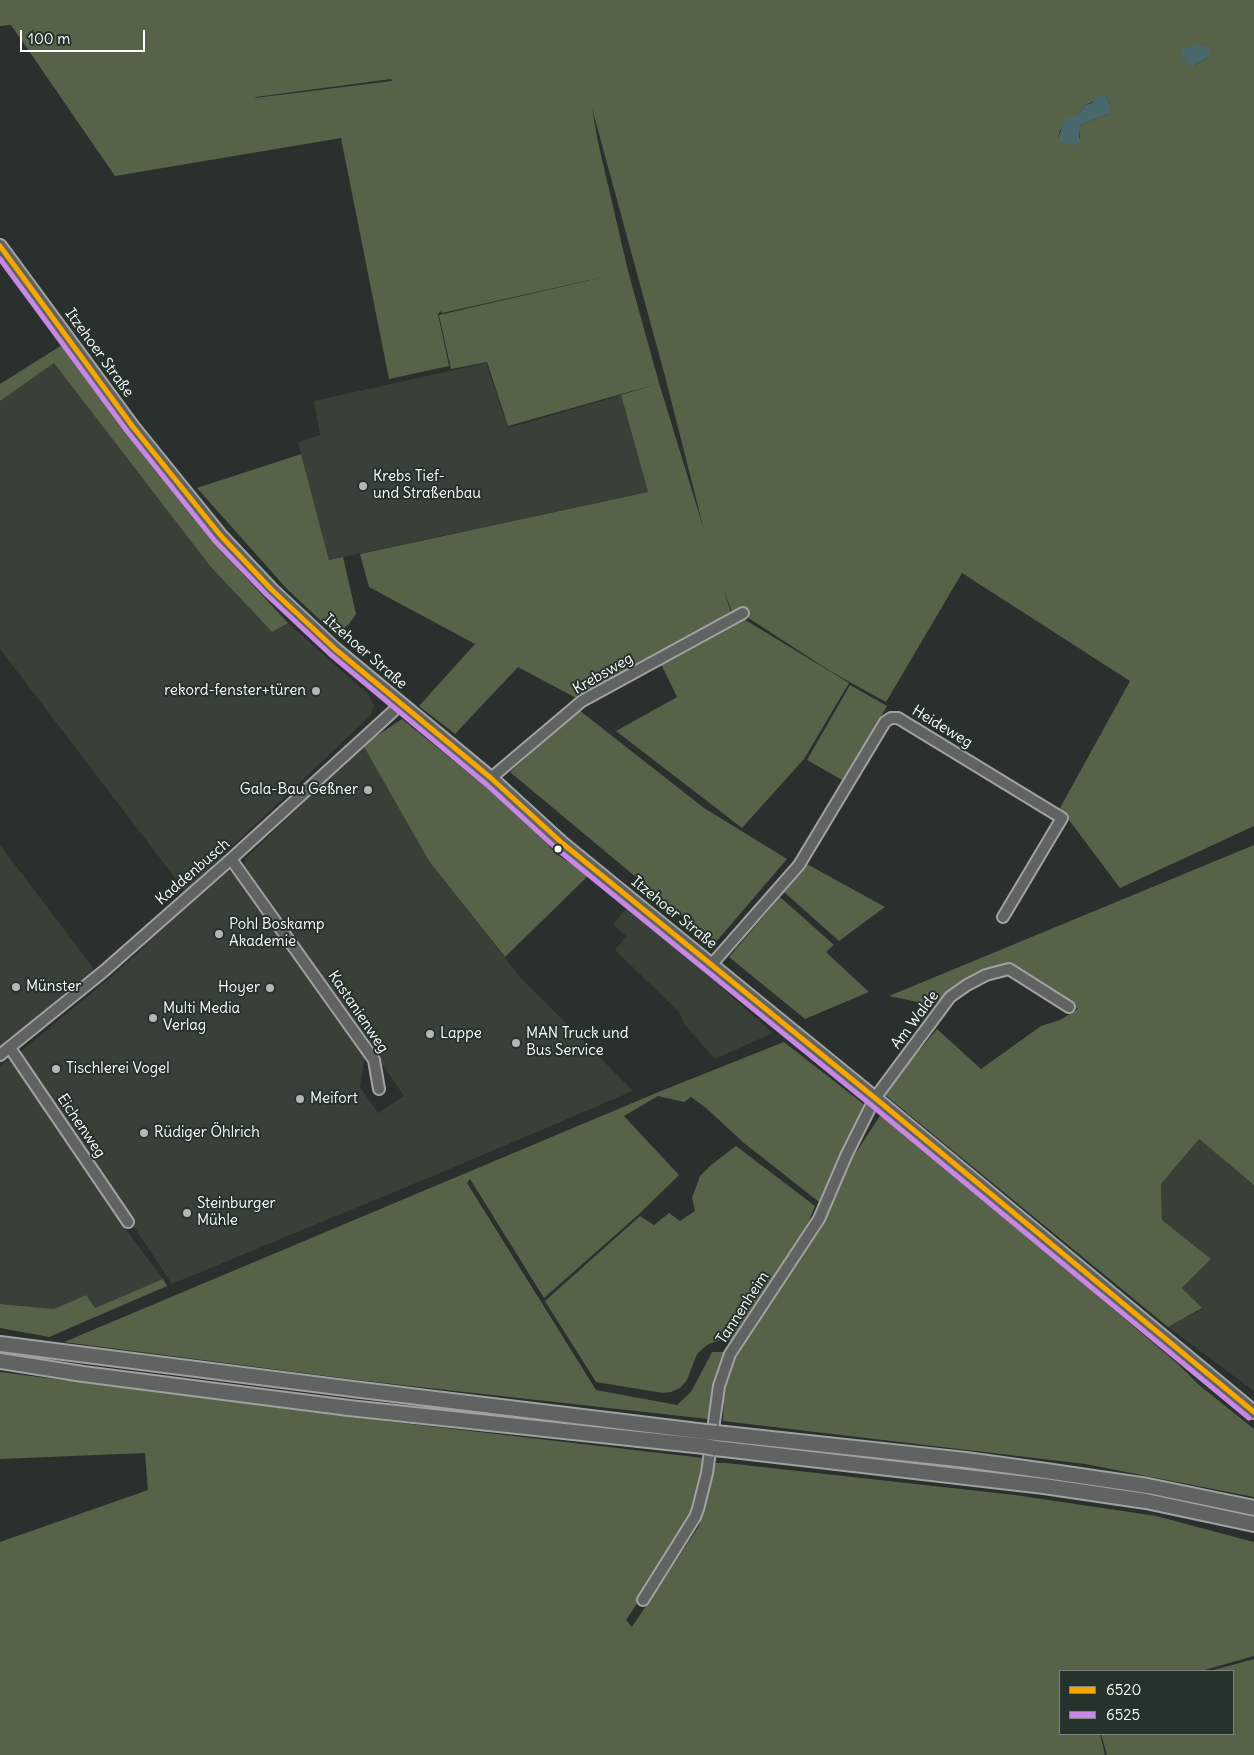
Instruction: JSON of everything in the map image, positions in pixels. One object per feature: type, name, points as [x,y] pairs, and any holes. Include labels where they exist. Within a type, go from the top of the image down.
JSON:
[{"type":"highway","points":[[7,1345],[711,1432],[966,1460],[1148,1486],[1254,1508]]},
{"type":"highway","points":[[0,1361],[349,1408],[710,1447],[1044,1486],[1146,1501],[1254,1524]]},
{"type":"main road","name":"Itzehoer Straße","points":[[0,246],[134,427],[221,536],[272,590],[335,649],[491,778],[562,844],[712,964],[1254,1412]]},
{"type":"street","name":"Krebsweg","points":[[491,778],[582,701],[743,613]]},
{"type":"street","name":"Kaddenbusch","points":[[0,1055],[104,971],[231,859],[400,704]]},
{"type":"street","name":"Heideweg","points":[[712,964],[799,865],[884,722],[891,718],[898,718],[1062,818],[1003,917]]},
{"type":"street","name":"Kastanienweg","points":[[231,859],[374,1060],[379,1089]]},
{"type":"street","name":"Am Walde","points":[[875,1098],[950,997],[966,984],[1009,969],[1069,1007]]},
{"type":"street","name":"Eichenweg","points":[[10,1048],[128,1222]]},
{"type":"street","name":"Tannenheim","points":[[643,1600],[695,1517],[698,1509],[707,1473],[719,1386],[730,1354],[819,1219],[846,1156],[875,1098]]},
{"type":"shaded area","points":[[54,363],[210,566],[272,632],[288,623],[368,694],[374,706],[371,715],[185,891],[0,649],[0,401]]},
{"type":"shaded area","points":[[486,363],[508,428],[621,395],[648,492],[329,560],[298,442],[320,435],[314,401]]},
{"type":"shaded area","points":[[363,745],[429,861],[520,977],[633,1091],[172,1284],[19,1053],[118,971],[224,872],[229,872],[237,874],[365,1054],[360,1087],[378,1113],[404,1096],[244,865],[246,858]]},
{"type":"shaded area","points":[[0,845],[94,969],[0,1047]]},
{"type":"shaded area","points":[[629,906],[773,1033],[715,1059],[684,1024],[679,1012],[615,950],[626,936],[613,924]]},
{"type":"shaded area","points":[[11,1058],[124,1227],[163,1279],[95,1308],[86,1295],[54,1309],[0,1304],[0,1066]]},
{"type":"shaded area","points":[[1199,1139],[1254,1185],[1254,1391],[1168,1327],[1202,1309],[1182,1288],[1211,1259],[1162,1220],[1161,1184]]},
{"type":"green space","points":[[0,0],[1254,0],[1254,826],[1120,888],[1060,808],[1130,681],[962,573],[886,702],[830,671],[747,617],[732,612],[723,588],[731,612],[576,698],[518,667],[455,734],[419,706],[475,644],[369,587],[360,554],[648,492],[621,395],[657,384],[508,426],[487,362],[451,369],[439,315],[617,274],[442,313],[441,311],[438,314],[449,366],[389,379],[341,138],[115,176],[11,25],[0,26]],"holes":[[[1202,45],[1210,56],[1194,66]],[[391,79],[392,81],[255,98]],[[1106,96],[1110,105],[1110,114],[1080,126],[1080,138],[1058,139],[1060,130],[1077,116],[1085,105]],[[592,108],[666,380],[704,530],[659,383],[628,271]]]},
{"type":"green space","points":[[62,345],[213,542],[288,623],[272,632],[210,566],[54,363],[0,401],[0,384]]},
{"type":"green space","points":[[301,454],[329,560],[343,557],[356,614],[349,624],[336,635],[286,588],[197,488]]},
{"type":"green space","points":[[742,618],[849,683],[804,759],[742,828],[616,731],[677,697],[661,664]]},
{"type":"green space","points":[[850,685],[887,706],[844,781],[807,760]]},
{"type":"green space","points":[[579,710],[704,808],[787,859],[715,943],[510,772]]},
{"type":"green space","points":[[402,719],[529,822],[556,854],[589,875],[505,957],[429,861],[363,745]]},
{"type":"green space","points":[[1254,845],[1254,1185],[1199,1139],[1161,1184],[1162,1220],[1211,1259],[1182,1288],[1202,1308],[1168,1327],[884,1094],[937,1029],[981,1069],[1041,1026],[1060,1020],[1078,1009],[1008,964],[962,982],[932,1005],[889,996]]},
{"type":"green space","points":[[805,863],[885,907],[839,941],[783,891]]},
{"type":"green space","points":[[780,897],[834,945],[826,952],[869,992],[805,1019],[729,957]]},
{"type":"green space","points":[[784,1042],[866,1106],[849,1137],[819,1202],[744,1143],[706,1108],[691,1097],[684,1102],[658,1096],[624,1116],[679,1175],[638,1215],[544,1298],[470,1179],[467,1183],[596,1390],[677,1405],[691,1392],[712,1352],[724,1352],[708,1419],[357,1380],[64,1342],[661,1091]]},
{"type":"green space","points":[[882,1113],[1179,1365],[1199,1385],[1254,1429],[1254,1497],[1085,1464],[723,1421],[724,1386],[741,1346],[820,1230],[851,1160]]},
{"type":"green space","points":[[736,1146],[815,1206],[804,1234],[732,1340],[717,1341],[707,1345],[697,1354],[687,1380],[680,1388],[663,1393],[596,1382],[545,1301],[640,1216],[654,1225],[669,1213],[680,1221],[695,1211],[692,1198],[700,1176]]},
{"type":"green space","points":[[163,1279],[167,1286],[49,1337],[0,1328],[0,1304],[54,1309],[86,1295],[95,1308]]},
{"type":"green space","points":[[0,1372],[350,1417],[703,1458],[695,1508],[626,1620],[632,1627],[699,1526],[714,1463],[1015,1495],[1156,1516],[1254,1542],[1254,1656],[1205,1670],[1059,1670],[1059,1735],[1100,1735],[1105,1755],[0,1755],[0,1542],[148,1490],[145,1453],[0,1459]]},
{"type":"green space","points":[[1254,1659],[1254,1755],[1107,1755],[1101,1735],[1234,1735],[1234,1670],[1214,1670]]},
{"type":"water","points":[[1196,45],[1205,46],[1210,52],[1210,56],[1194,66],[1189,65],[1181,54],[1182,49]]},
{"type":"water","points":[[1097,96],[1106,96],[1110,105],[1110,114],[1080,126],[1079,143],[1074,146],[1062,143],[1058,139],[1064,121],[1068,117],[1077,116],[1085,105],[1092,103]]},
{"type":"transit line","name":"6520","points":[[0,246],[133,427],[221,536],[272,590],[335,649],[491,778],[562,843],[875,1098],[1254,1412]]},
{"type":"transit line","name":"6525","points":[[0,259],[127,431],[215,541],[267,595],[330,654],[486,784],[557,849],[870,1104],[1249,1418]]},
{"type":"place","name":"Krebs Tief- und Straßenbau","points":[[363,486]]},
{"type":"place","name":"rekord-fenster+türen","points":[[316,691]]},
{"type":"place","name":"Gala-Bau Geßner","points":[[368,790]]},
{"type":"place","name":"Pohl Boskamp Akademie","points":[[219,934]]},
{"type":"place","name":"Münster","points":[[16,987]]},
{"type":"place","name":"Hoyer","points":[[270,988]]},
{"type":"place","name":"Multi Media Verlag","points":[[153,1018]]},
{"type":"place","name":"Lappe","points":[[430,1034]]},
{"type":"place","name":"MAN Truck und Bus Service","points":[[516,1043]]},
{"type":"place","name":"Tischlerei Vogel","points":[[56,1069]]},
{"type":"place","name":"Meifort","points":[[300,1099]]},
{"type":"place","name":"Rüdiger Öhlrich","points":[[144,1133]]},
{"type":"place","name":"Steinburger Mühle","points":[[187,1213]]}]
